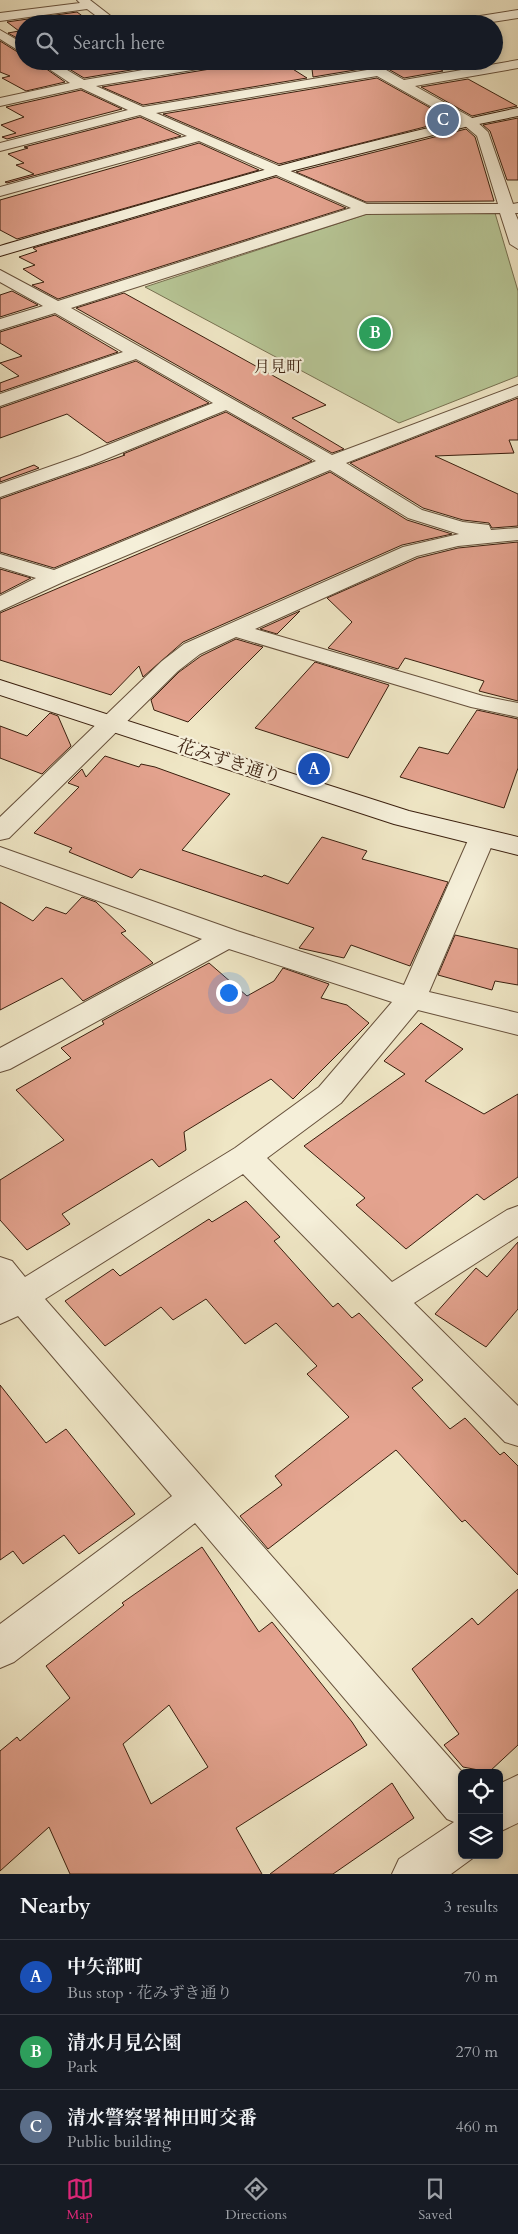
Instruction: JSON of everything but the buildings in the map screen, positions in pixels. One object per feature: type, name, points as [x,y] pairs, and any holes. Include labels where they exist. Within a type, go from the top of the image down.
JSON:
[{"type":"street","points":[[0,16],[86,2],[103,15]]},
{"type":"street","points":[[503,16],[518,14]]},
{"type":"street","points":[[0,34],[15,44]]},
{"type":"street","points":[[8,58],[15,57]]},
{"type":"street","points":[[503,67],[518,64]]},
{"type":"street","points":[[58,70],[82,84],[141,111],[365,209]]},
{"type":"street","points":[[0,102],[147,70]]},
{"type":"street","points":[[374,70],[469,122],[483,135],[512,208],[518,244]]},
{"type":"street","points":[[401,85],[486,70],[502,79]]},
{"type":"street","points":[[0,147],[141,111],[377,72]]},
{"type":"street","points":[[0,251],[278,170],[469,122],[518,112]]},
{"type":"street","points":[[0,192],[199,137]]},
{"type":"street","points":[[0,325],[365,209],[512,208]]},
{"type":"street","points":[[0,275],[331,462],[414,514],[461,528],[518,533]]},
{"type":"street","points":[[0,400],[136,353]]},
{"type":"street","points":[[0,604],[55,577],[331,462],[518,390]]},
{"type":"street","points":[[0,492],[87,460],[226,404]]},
{"type":"street","points":[[0,832],[170,666],[192,649],[410,551],[458,540],[518,533]]},
{"type":"street","points":[[0,560],[55,577]]},
{"type":"street","points":[[235,630],[479,702],[518,710]]},
{"type":"street","name":"花みずき通り","points":[[0,687],[403,818],[518,846]]},
{"type":"street","points":[[458,1799],[197,1499],[7,1293],[246,1157],[330,1095],[412,998],[482,838]]},
{"type":"street","points":[[0,856],[226,938],[412,998],[518,1024]]},
{"type":"street","points":[[0,1061],[226,938]]},
{"type":"street","points":[[246,1157],[388,1302],[518,1430]]},
{"type":"street","points":[[388,1302],[518,1219]]},
{"type":"street","points":[[0,1648],[197,1499]]},
{"type":"street","points":[[503,1808],[518,1796]]},
{"type":"street","points":[[414,1874],[458,1843]]},
{"type":"green space","points":[[370,213],[495,213],[518,291],[518,376],[399,423],[145,287]]},
{"type":"place","name":"清水警察署神田町交番","points":[[443,120]]},
{"type":"place","name":"清水月見公園","points":[[375,333]]},
{"type":"place","name":"中矢部町","points":[[314,769]]},
{"type":"district","name":"月見町","points":[[278,366]]}]
